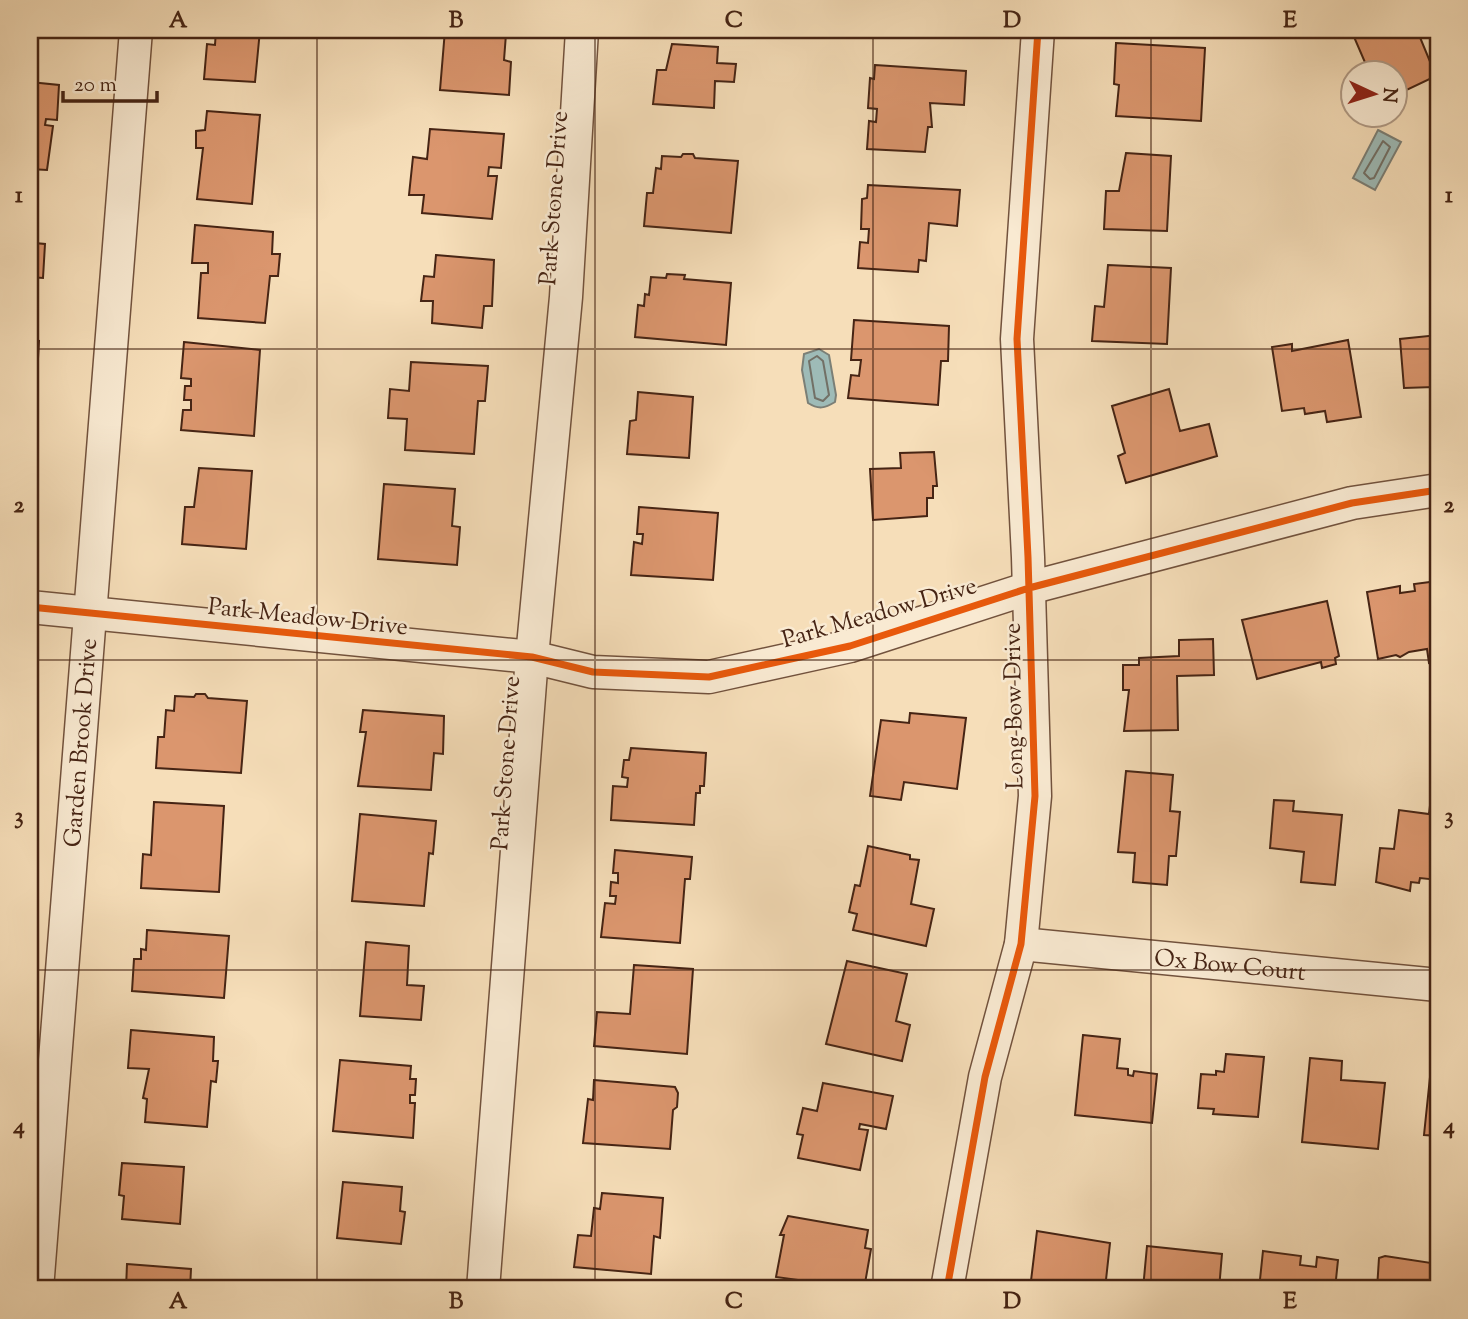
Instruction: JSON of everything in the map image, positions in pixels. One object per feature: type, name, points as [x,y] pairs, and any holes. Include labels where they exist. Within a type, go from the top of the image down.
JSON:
[{"type":"street","name":"Garden Brook Drive","points":[[37,1289],[136,30]]},
{"type":"street","name":"Park Stone Drive","points":[[483,1289],[532,657],[566,297],[582,30]]},
{"type":"street","name":"Long Bow Drive","points":[[947,1289],[985,1077],[1021,944],[1035,796],[1029,587],[1017,339],[1038,30]]},
{"type":"street","name":"Park Meadow Drive","points":[[30,607],[532,657],[593,672],[709,677],[850,646],[1029,587],[1352,503],[1438,490]]},
{"type":"street","name":"Ox Bow Court","points":[[1021,944],[1438,985]]},
{"type":"water","points":[[1378,130],[1401,142],[1375,190],[1353,178]]},
{"type":"water","points":[[819,349],[829,355],[836,395],[835,402],[828,406],[815,407],[808,403],[802,370],[804,354]]},
{"type":"building","points":[[30,30],[50,30],[50,35],[30,34]]},
{"type":"building","points":[[216,30],[260,30],[255,82],[204,79],[207,44],[215,45]]},
{"type":"building","points":[[445,30],[506,34],[504,60],[511,62],[509,95],[440,90]]},
{"type":"building","points":[[1351,30],[1430,30],[1419,35],[1436,76],[1408,89],[1408,60],[1364,60]]},
{"type":"building","points":[[1116,43],[1205,48],[1201,121],[1116,116],[1119,85],[1114,84]]},
{"type":"building","points":[[672,44],[718,47],[717,63],[736,64],[734,82],[715,81],[714,108],[653,104],[657,70],[666,70]]},
{"type":"building","points":[[875,65],[966,71],[964,105],[930,103],[932,127],[928,127],[925,152],[867,149],[869,121],[876,122],[877,109],[868,108],[870,78],[874,79]]},
{"type":"building","points":[[30,82],[59,85],[57,120],[46,119],[45,125],[53,126],[47,170],[30,169]]},
{"type":"building","points":[[207,111],[260,115],[252,204],[197,199],[203,148],[196,148],[196,131],[205,130]]},
{"type":"building","points":[[430,129],[504,134],[501,168],[489,167],[488,176],[497,176],[492,219],[422,213],[424,195],[409,195],[413,157],[427,159]]},
{"type":"building","points":[[1126,153],[1171,156],[1167,231],[1104,229],[1106,191],[1119,191]]},
{"type":"building","points":[[683,154],[693,154],[695,158],[738,161],[731,233],[644,226],[647,193],[653,193],[656,168],[661,169],[662,156],[681,157]]},
{"type":"building","points":[[868,185],[960,190],[957,226],[929,223],[926,261],[919,260],[918,272],[858,268],[860,242],[868,243],[869,229],[861,229],[862,199],[867,198]]},
{"type":"building","points":[[195,225],[273,232],[272,254],[280,254],[278,276],[270,276],[265,323],[198,318],[201,273],[208,273],[208,263],[192,263]]},
{"type":"building","points":[[30,234],[36,235],[35,243],[45,244],[43,278],[30,277]]},
{"type":"building","points":[[436,255],[494,260],[492,306],[484,306],[482,328],[432,323],[433,301],[421,301],[424,276],[434,277]]},
{"type":"building","points":[[1108,265],[1171,268],[1167,344],[1092,341],[1095,306],[1104,307]]},
{"type":"building","points":[[667,274],[685,275],[684,279],[731,283],[726,345],[635,337],[638,305],[644,306],[645,294],[649,295],[651,277],[666,278]]},
{"type":"building","points":[[854,320],[949,326],[948,361],[941,361],[938,405],[848,398],[851,375],[859,376],[861,360],[851,360]]},
{"type":"building","points":[[1438,335],[1438,403],[1435,403],[1434,387],[1404,388],[1400,339]]},
{"type":"building","points":[[30,340],[39,341],[37,376],[30,377]]},
{"type":"building","points":[[1348,340],[1361,417],[1327,422],[1325,411],[1305,414],[1304,408],[1282,411],[1272,347],[1292,344],[1292,351]]},
{"type":"building","points":[[184,342],[260,350],[254,436],[181,430],[183,410],[191,410],[191,400],[184,400],[185,386],[191,386],[191,379],[181,378]]},
{"type":"building","points":[[411,362],[488,366],[485,401],[478,401],[474,454],[405,450],[407,419],[388,418],[390,389],[409,391]]},
{"type":"building","points":[[1169,389],[1180,431],[1209,424],[1217,456],[1126,483],[1118,456],[1125,453],[1112,406]]},
{"type":"building","points":[[638,392],[693,397],[689,458],[627,454],[630,421],[636,420]]},
{"type":"building","points":[[934,452],[937,486],[933,486],[933,498],[927,498],[927,516],[873,520],[870,469],[901,468],[900,453]]},
{"type":"building","points":[[199,468],[252,471],[246,549],[182,544],[185,507],[194,507]]},
{"type":"building","points":[[384,484],[455,489],[452,526],[460,527],[457,565],[378,559]]},
{"type":"building","points":[[639,507],[718,513],[713,580],[631,575],[634,542],[642,544],[643,534],[637,534]]},
{"type":"building","points":[[1438,581],[1438,661],[1429,663],[1427,649],[1409,652],[1400,657],[1396,655],[1378,659],[1367,592],[1400,586],[1400,593],[1415,591],[1414,584]]},
{"type":"building","points":[[1327,601],[1339,656],[1335,658],[1336,664],[1322,668],[1321,662],[1257,679],[1242,620]]},
{"type":"building","points":[[1213,639],[1214,675],[1177,676],[1178,730],[1124,731],[1129,690],[1123,690],[1123,665],[1139,665],[1139,658],[1179,656],[1179,640]]},
{"type":"building","points":[[196,694],[205,694],[208,698],[247,701],[241,773],[156,768],[158,737],[164,737],[166,710],[174,711],[175,696],[194,697]]},
{"type":"building","points":[[363,710],[444,716],[443,754],[434,753],[431,790],[358,786],[366,732],[360,732]]},
{"type":"building","points":[[910,713],[966,718],[957,789],[904,782],[901,800],[870,796],[881,720],[909,723]]},
{"type":"building","points":[[631,748],[706,753],[704,786],[700,786],[700,793],[696,793],[694,825],[611,820],[613,786],[627,787],[628,778],[622,777],[624,760],[629,760]]},
{"type":"building","points":[[1126,771],[1173,775],[1170,811],[1180,812],[1176,856],[1169,856],[1167,885],[1133,882],[1135,853],[1118,852]]},
{"type":"building","points":[[1431,797],[1438,798],[1438,880],[1420,878],[1419,883],[1411,882],[1410,891],[1376,882],[1380,848],[1394,849],[1399,810],[1429,814]]},
{"type":"building","points":[[1274,800],[1294,801],[1293,811],[1342,815],[1335,885],[1301,882],[1304,852],[1270,848]]},
{"type":"building","points":[[154,802],[224,806],[219,892],[141,888],[143,854],[151,855]]},
{"type":"building","points":[[360,814],[436,821],[433,854],[429,853],[424,906],[352,901]]},
{"type":"building","points":[[868,846],[910,855],[910,859],[919,860],[911,904],[934,909],[926,946],[853,930],[857,914],[849,912],[855,885],[860,886]]},
{"type":"building","points":[[615,850],[692,857],[690,879],[685,879],[680,943],[601,937],[605,903],[615,904],[616,896],[610,896],[611,882],[618,883],[618,873],[613,873]]},
{"type":"building","points":[[147,930],[229,936],[224,998],[132,991],[134,959],[141,959],[141,949],[146,950]]},
{"type":"building","points":[[366,942],[409,946],[407,985],[424,986],[421,1020],[360,1016]]},
{"type":"building","points":[[847,961],[907,974],[896,1021],[910,1025],[902,1061],[826,1044]]},
{"type":"building","points":[[634,965],[693,969],[687,1054],[594,1046],[597,1012],[630,1014]]},
{"type":"building","points":[[131,1030],[214,1037],[213,1061],[218,1061],[216,1082],[211,1081],[207,1127],[145,1122],[147,1099],[143,1098],[149,1069],[128,1068]]},
{"type":"building","points":[[1083,1035],[1120,1039],[1117,1068],[1128,1069],[1128,1075],[1133,1076],[1134,1071],[1157,1074],[1152,1123],[1075,1115]]},
{"type":"building","points":[[1226,1054],[1264,1057],[1258,1117],[1213,1114],[1214,1109],[1198,1108],[1201,1074],[1216,1075],[1216,1071],[1224,1072]]},
{"type":"building","points":[[1310,1058],[1342,1061],[1341,1080],[1385,1083],[1378,1149],[1302,1142]]},
{"type":"building","points":[[340,1060],[411,1066],[410,1079],[416,1079],[415,1095],[410,1095],[410,1103],[415,1103],[413,1138],[333,1131]]},
{"type":"building","points":[[1430,1077],[1438,1078],[1438,1136],[1424,1135]]},
{"type":"building","points":[[594,1080],[675,1087],[678,1093],[677,1107],[673,1110],[670,1149],[583,1143],[588,1099],[593,1100]]},
{"type":"building","points":[[823,1083],[893,1096],[886,1129],[860,1124],[859,1129],[868,1130],[860,1170],[798,1158],[803,1135],[797,1134],[803,1108],[817,1111]]},
{"type":"building","points":[[122,1163],[184,1167],[180,1224],[122,1219],[124,1196],[119,1195]]},
{"type":"building","points":[[343,1182],[402,1187],[400,1211],[405,1212],[401,1244],[337,1238]]},
{"type":"building","points":[[602,1193],[663,1198],[660,1238],[654,1236],[651,1274],[574,1267],[578,1235],[591,1236],[594,1208],[600,1209]]},
{"type":"building","points":[[788,1216],[868,1230],[865,1248],[871,1249],[864,1289],[776,1277],[784,1235],[780,1235]]},
{"type":"building","points":[[1037,1231],[1110,1243],[1105,1289],[1030,1289]]},
{"type":"building","points":[[1147,1246],[1222,1254],[1219,1289],[1143,1289]]},
{"type":"building","points":[[1263,1251],[1301,1256],[1300,1265],[1316,1267],[1317,1257],[1338,1260],[1335,1289],[1259,1289]]},
{"type":"building","points":[[1385,1256],[1438,1264],[1438,1289],[1377,1289],[1379,1258]]},
{"type":"building","points":[[127,1264],[191,1269],[190,1289],[126,1289]]},
{"type":"cycle path","points":[[947,1289],[985,1077],[1021,944],[1035,796],[1028,557],[1017,339],[1038,30]]},
{"type":"cycle path","points":[[30,607],[532,657],[593,672],[709,677],[850,646],[1029,588],[1352,503],[1438,490]]}]
